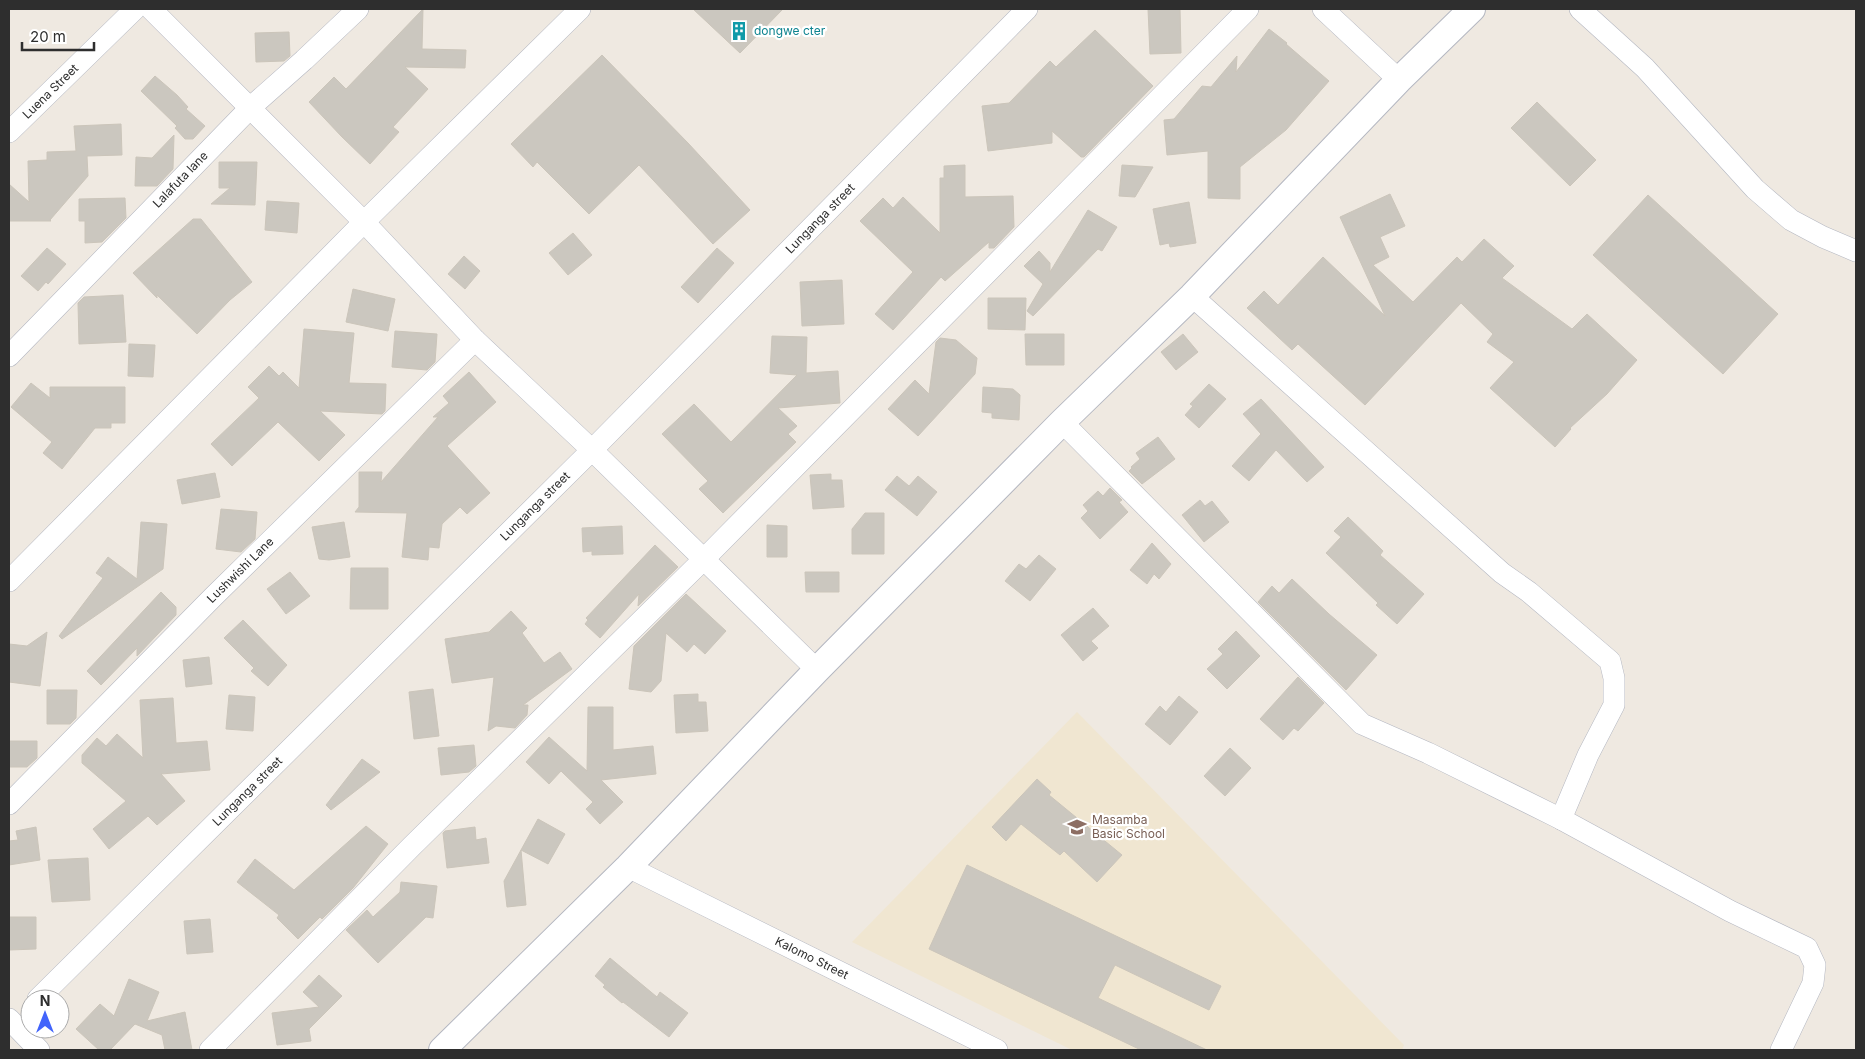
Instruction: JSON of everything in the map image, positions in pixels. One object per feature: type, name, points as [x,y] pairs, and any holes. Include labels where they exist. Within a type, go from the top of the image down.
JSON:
[{"type":"street","name":"Luena Street","points":[[9,132],[135,9]]},
{"type":"street","points":[[151,9],[364,222],[475,340],[592,450],[817,670]]},
{"type":"street","name":"Lalafuta lane","points":[[9,356],[251,107],[358,9]]},
{"type":"street","points":[[9,581],[364,222],[580,9]]},
{"type":"street","name":"Lunganga street","points":[[48,989],[592,450],[1027,9]]},
{"type":"street","points":[[210,1050],[412,846],[703,560],[1248,9]]},
{"type":"street","points":[[1323,9],[1399,80]]},
{"type":"street","points":[[442,1050],[628,867],[817,670],[1062,422],[1192,296],[1399,80],[1472,9]]},
{"type":"street","points":[[1580,9],[1645,68],[1754,188],[1791,220],[1822,237],[1856,250]]},
{"type":"street","points":[[1192,296],[1502,573],[1530,592],[1610,661],[1614,678],[1614,705],[1588,755],[1561,819]]},
{"type":"street","name":"Lushwishi Lane","points":[[9,804],[213,597],[475,340]]},
{"type":"street","points":[[1062,422],[1362,724],[1428,753],[1561,819],[1730,911],[1807,948],[1815,965],[1814,983],[1782,1050]]},
{"type":"street","name":"Kalomo Street","points":[[628,867],[997,1050]]},
{"type":"street","points":[[20,1015],[10,1023],[39,1050]]},
{"type":"shaded area","name":"Masamba Basic School","points":[[1077,712],[1404,1045],[1402,1050],[1072,1050],[852,942]]},
{"type":"building","points":[[423,9],[422,49],[466,50],[465,68],[405,67],[428,89],[393,127],[399,132],[370,164],[309,102],[334,77],[346,89]]},
{"type":"building","name":"dongwe cter","points":[[693,9],[783,9],[740,53]]},
{"type":"building","points":[[1148,9],[1180,9],[1181,53],[1150,54]]},
{"type":"building","points":[[1269,29],[1329,81],[1286,130],[1240,167],[1240,199],[1208,198],[1208,151],[1167,155],[1164,120],[1174,119],[1202,86],[1211,87],[1237,56],[1236,72]]},
{"type":"building","points":[[1095,30],[1153,86],[1084,157],[1081,157],[1052,131],[1052,143],[988,151],[982,106],[1009,103],[1050,61],[1056,67]]},
{"type":"building","points":[[289,32],[290,56],[284,61],[256,62],[255,33]]},
{"type":"building","points":[[602,55],[750,210],[713,244],[639,165],[589,214],[537,162],[533,167],[511,144]]},
{"type":"building","points":[[155,76],[177,95],[188,107],[186,109],[205,126],[193,139],[185,139],[175,128],[177,126],[141,91]]},
{"type":"building","points":[[1537,102],[1596,160],[1570,186],[1511,128]]},
{"type":"building","points":[[121,124],[122,155],[87,156],[88,176],[51,221],[9,221],[9,184],[29,202],[28,161],[47,160],[47,152],[76,151],[74,126]]},
{"type":"building","points":[[174,135],[173,169],[157,186],[135,186],[136,157],[152,158]]},
{"type":"building","points":[[219,162],[257,162],[255,205],[211,204],[230,188],[219,188]]},
{"type":"building","points":[[965,165],[965,197],[1013,196],[1014,227],[994,248],[989,248],[989,242],[945,281],[941,277],[893,330],[875,314],[913,272],[860,221],[883,198],[893,208],[903,197],[940,233],[940,178],[944,178],[944,166]]},
{"type":"building","points":[[1122,165],[1153,167],[1135,197],[1119,196]]},
{"type":"building","points":[[1390,194],[1405,226],[1380,237],[1389,257],[1373,265],[1413,302],[1457,257],[1462,262],[1484,239],[1514,266],[1502,278],[1572,329],[1587,314],[1637,360],[1607,394],[1570,428],[1555,447],[1490,388],[1514,362],[1487,342],[1493,334],[1461,303],[1365,405],[1298,344],[1292,350],[1247,308],[1264,291],[1278,305],[1323,257],[1385,316],[1340,217]]},
{"type":"building","points":[[1648,195],[1778,314],[1723,374],[1593,255]]},
{"type":"building","points":[[125,198],[126,218],[102,242],[85,243],[85,221],[79,221],[79,199]]},
{"type":"building","points":[[267,201],[299,203],[297,233],[265,230]]},
{"type":"building","points":[[1189,202],[1196,243],[1170,247],[1169,243],[1160,245],[1153,209]]},
{"type":"building","points":[[1088,210],[1117,227],[1102,251],[1098,249],[1033,316],[1027,311],[1043,284],[1024,266],[1039,251],[1050,263],[1050,272]]},
{"type":"building","points":[[193,219],[201,219],[252,282],[230,300],[197,334],[157,295],[157,298],[133,273]]},
{"type":"building","points":[[573,233],[592,255],[568,275],[549,253]]},
{"type":"building","points":[[47,248],[66,264],[48,284],[46,282],[38,291],[21,276]]},
{"type":"building","points":[[717,248],[734,263],[698,303],[681,287]]},
{"type":"building","points":[[464,256],[480,271],[465,289],[448,274]]},
{"type":"building","points":[[842,280],[844,324],[802,326],[800,282]]},
{"type":"building","points":[[353,289],[395,299],[388,331],[346,322]]},
{"type":"building","points":[[123,295],[126,342],[79,344],[78,303],[84,297]]},
{"type":"building","points":[[988,298],[1026,298],[1025,330],[988,329]]},
{"type":"building","points":[[304,329],[354,333],[349,383],[386,384],[385,411],[382,414],[320,411],[345,435],[319,461],[278,422],[232,466],[211,444],[259,398],[248,387],[269,366],[279,376],[283,372],[299,388]]},
{"type":"building","points":[[395,331],[437,334],[435,362],[427,370],[392,367]]},
{"type":"building","points":[[1025,334],[1064,334],[1064,365],[1026,365]]},
{"type":"building","points":[[1183,334],[1198,352],[1176,370],[1161,352]]},
{"type":"building","points":[[772,336],[807,337],[806,373],[838,371],[840,403],[778,408],[797,426],[788,434],[796,442],[723,513],[699,489],[708,481],[662,434],[694,404],[731,442],[797,375],[770,373]]},
{"type":"building","points":[[940,338],[956,340],[977,358],[975,374],[918,436],[888,409],[915,380],[929,394],[936,342]]},
{"type":"building","points":[[129,344],[155,345],[153,377],[128,376]]},
{"type":"building","points":[[469,372],[496,402],[447,446],[490,493],[467,514],[460,507],[442,524],[439,548],[429,547],[428,560],[402,557],[407,513],[355,512],[359,507],[359,472],[382,472],[381,482],[438,417],[433,417],[449,403],[443,396]]},
{"type":"building","points":[[31,383],[50,398],[50,387],[125,387],[125,423],[111,423],[111,428],[95,428],[62,469],[43,453],[52,442],[11,407]]},
{"type":"building","points":[[1209,384],[1226,399],[1199,428],[1185,415],[1193,406],[1190,404]]},
{"type":"building","points":[[983,387],[1013,389],[1020,395],[1019,420],[992,418],[992,413],[982,412]]},
{"type":"building","points":[[1261,399],[1324,467],[1307,482],[1276,450],[1249,481],[1232,466],[1261,434],[1243,414]]},
{"type":"building","points":[[1158,437],[1175,459],[1142,484],[1129,471],[1140,459],[1136,453]]},
{"type":"building","points":[[215,473],[220,497],[182,504],[177,480]]},
{"type":"building","points":[[831,474],[831,480],[842,480],[844,507],[813,509],[810,475]]},
{"type":"building","points":[[897,476],[909,486],[918,476],[937,492],[917,516],[885,490]]},
{"type":"building","points":[[1110,488],[1122,500],[1119,502],[1128,512],[1100,539],[1081,518],[1088,511],[1083,505],[1098,491],[1103,496]]},
{"type":"building","points":[[1200,500],[1205,506],[1212,501],[1229,522],[1204,542],[1182,515]]},
{"type":"building","points":[[221,509],[257,512],[255,539],[241,552],[216,549]]},
{"type":"building","points":[[865,513],[884,513],[884,554],[852,554],[852,529]]},
{"type":"building","points":[[1348,517],[1383,551],[1380,555],[1424,594],[1397,624],[1326,553],[1341,537],[1334,531]]},
{"type":"building","points":[[141,522],[167,524],[163,569],[62,639],[59,636],[103,578],[96,573],[108,557],[137,579]]},
{"type":"building","points":[[344,522],[350,557],[329,560],[319,559],[312,527]]},
{"type":"building","points":[[767,525],[787,526],[787,557],[767,557]]},
{"type":"building","points":[[622,526],[623,554],[592,555],[592,551],[583,552],[582,528]]},
{"type":"building","points":[[1152,543],[1171,564],[1159,579],[1154,574],[1147,584],[1130,570]]},
{"type":"building","points":[[655,545],[678,567],[638,606],[639,594],[600,638],[585,624],[588,620],[586,618]]},
{"type":"building","points":[[1039,555],[1056,569],[1030,601],[1005,581],[1019,564],[1026,569]]},
{"type":"building","points":[[351,568],[388,568],[388,609],[350,609]]},
{"type":"building","points":[[290,572],[310,596],[286,614],[267,589]]},
{"type":"building","points":[[805,572],[839,572],[839,592],[806,592]]},
{"type":"building","points":[[1292,579],[1377,655],[1346,690],[1258,602],[1272,586],[1279,593]]},
{"type":"building","points":[[161,592],[176,607],[176,615],[137,656],[137,648],[101,685],[87,671]]},
{"type":"building","points":[[686,594],[726,631],[705,654],[694,644],[687,652],[666,633],[661,681],[651,692],[629,689],[634,646]]},
{"type":"building","points":[[1093,608],[1109,626],[1091,641],[1098,648],[1083,661],[1061,635]]},
{"type":"building","points":[[511,611],[527,628],[522,633],[544,663],[560,652],[572,669],[523,705],[528,705],[527,715],[515,728],[496,726],[488,731],[494,677],[452,683],[445,639],[489,632]]},
{"type":"building","points":[[243,620],[287,665],[268,686],[251,671],[254,668],[224,638]]},
{"type":"building","points":[[1236,631],[1260,656],[1227,689],[1207,669],[1223,654],[1218,649]]},
{"type":"building","points":[[47,632],[40,686],[9,682],[9,644],[27,646]]},
{"type":"building","points":[[209,657],[212,684],[186,687],[183,660]]},
{"type":"building","points":[[1298,677],[1324,703],[1298,731],[1294,728],[1283,740],[1260,719]]},
{"type":"building","points":[[433,689],[439,736],[414,739],[409,692]]},
{"type":"building","points":[[47,690],[77,690],[76,718],[70,724],[47,724]]},
{"type":"building","points":[[698,694],[698,702],[706,702],[708,731],[676,733],[674,695]]},
{"type":"building","points":[[229,695],[255,697],[253,731],[226,729]]},
{"type":"building","points":[[1179,696],[1198,712],[1170,745],[1145,724],[1160,706],[1166,712]]},
{"type":"building","points":[[173,698],[176,743],[207,741],[210,770],[161,774],[185,801],[157,825],[148,816],[109,849],[93,829],[126,801],[82,763],[82,755],[97,738],[106,746],[117,734],[143,758],[140,700]]},
{"type":"building","points":[[588,707],[613,707],[613,750],[653,746],[656,774],[601,780],[623,802],[600,824],[586,809],[593,802],[561,771],[549,784],[526,762],[549,737],[587,771]]},
{"type":"building","points":[[9,741],[37,741],[37,758],[27,767],[9,767]]},
{"type":"building","points":[[474,745],[476,766],[469,772],[441,775],[438,748]]},
{"type":"building","points":[[1230,748],[1251,768],[1225,796],[1204,776]]},
{"type":"building","points":[[362,759],[380,772],[331,810],[326,805]]},
{"type":"building","points":[[1037,779],[1051,792],[1049,795],[1122,855],[1097,882],[1064,851],[1060,855],[1021,824],[1006,841],[992,827]]},
{"type":"building","points":[[538,819],[565,834],[548,864],[521,850]]},
{"type":"building","points":[[366,826],[388,844],[353,888],[322,919],[320,917],[298,939],[277,918],[279,915],[237,882],[255,859],[294,890]]},
{"type":"building","points":[[36,827],[40,860],[9,865],[9,841],[18,840],[16,831]]},
{"type":"building","points":[[475,827],[476,840],[486,838],[489,863],[447,868],[443,833],[445,831]]},
{"type":"building","points":[[521,850],[526,905],[507,907],[504,881]]},
{"type":"building","points":[[88,858],[90,900],[52,902],[48,860]]},
{"type":"building","points":[[967,865],[1221,986],[1209,1010],[1115,965],[1098,998],[1207,1050],[1141,1050],[929,949]]},
{"type":"building","points":[[401,882],[437,886],[433,918],[426,917],[378,963],[346,930],[367,910],[373,917],[400,892]]},
{"type":"building","points":[[9,917],[36,917],[36,949],[9,950]]},
{"type":"building","points":[[210,919],[213,952],[187,954],[184,921]]},
{"type":"building","points":[[610,958],[657,997],[660,992],[688,1013],[669,1037],[603,987],[605,985],[595,976]]},
{"type":"building","points":[[319,975],[342,996],[309,1029],[311,1041],[277,1045],[272,1013],[319,1007],[303,992]]},
{"type":"building","points":[[129,979],[159,992],[147,1021],[185,1012],[192,1050],[165,1050],[162,1035],[135,1024],[110,1050],[99,1050],[76,1029],[100,1004],[114,1016]]},
{"type":"place","name":"dongwe cter","points":[[739,31]]},
{"type":"place","name":"Masamba Basic School","points":[[1077,827]]}]
